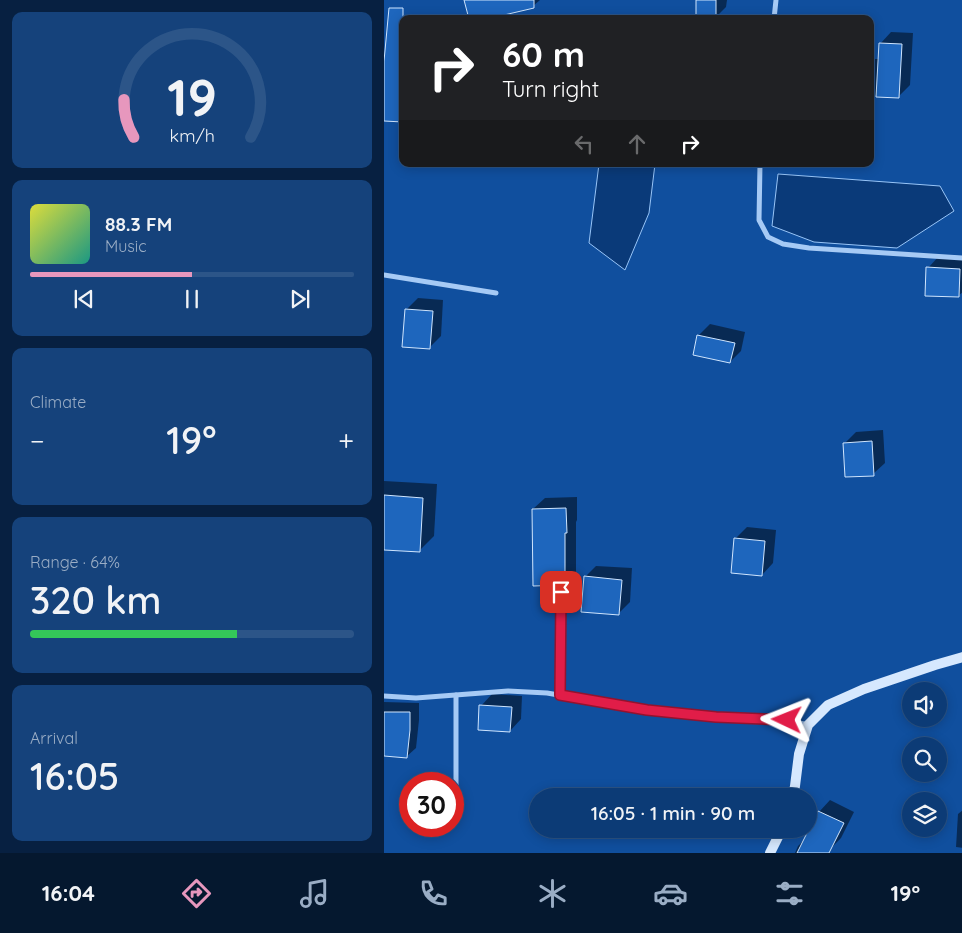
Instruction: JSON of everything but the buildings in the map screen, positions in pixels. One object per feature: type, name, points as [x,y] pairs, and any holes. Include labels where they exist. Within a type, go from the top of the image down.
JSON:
[{"type":"street","points":[[774,15],[776,0]]},
{"type":"street","points":[[760,167],[759,220],[768,237],[784,244],[809,248],[962,258]]},
{"type":"street","points":[[384,275],[496,293]]},
{"type":"street","points":[[560,695],[561,592]]},
{"type":"street","points":[[794,788],[799,754],[808,725],[828,705],[864,688],[962,657]]},
{"type":"street","points":[[384,696],[416,698],[508,692],[547,693],[634,708],[716,717],[787,720],[808,725]]},
{"type":"street","points":[[456,695],[456,772]]},
{"type":"street","points":[[770,853],[778,838]]},
{"type":"water","points":[[599,167],[655,167],[649,213],[625,270],[589,243]]},
{"type":"water","points":[[778,174],[940,186],[954,211],[897,248],[814,242],[772,226]]},
{"type":"route","points":[[561,592],[560,695],[647,710],[716,717],[787,720]]}]
